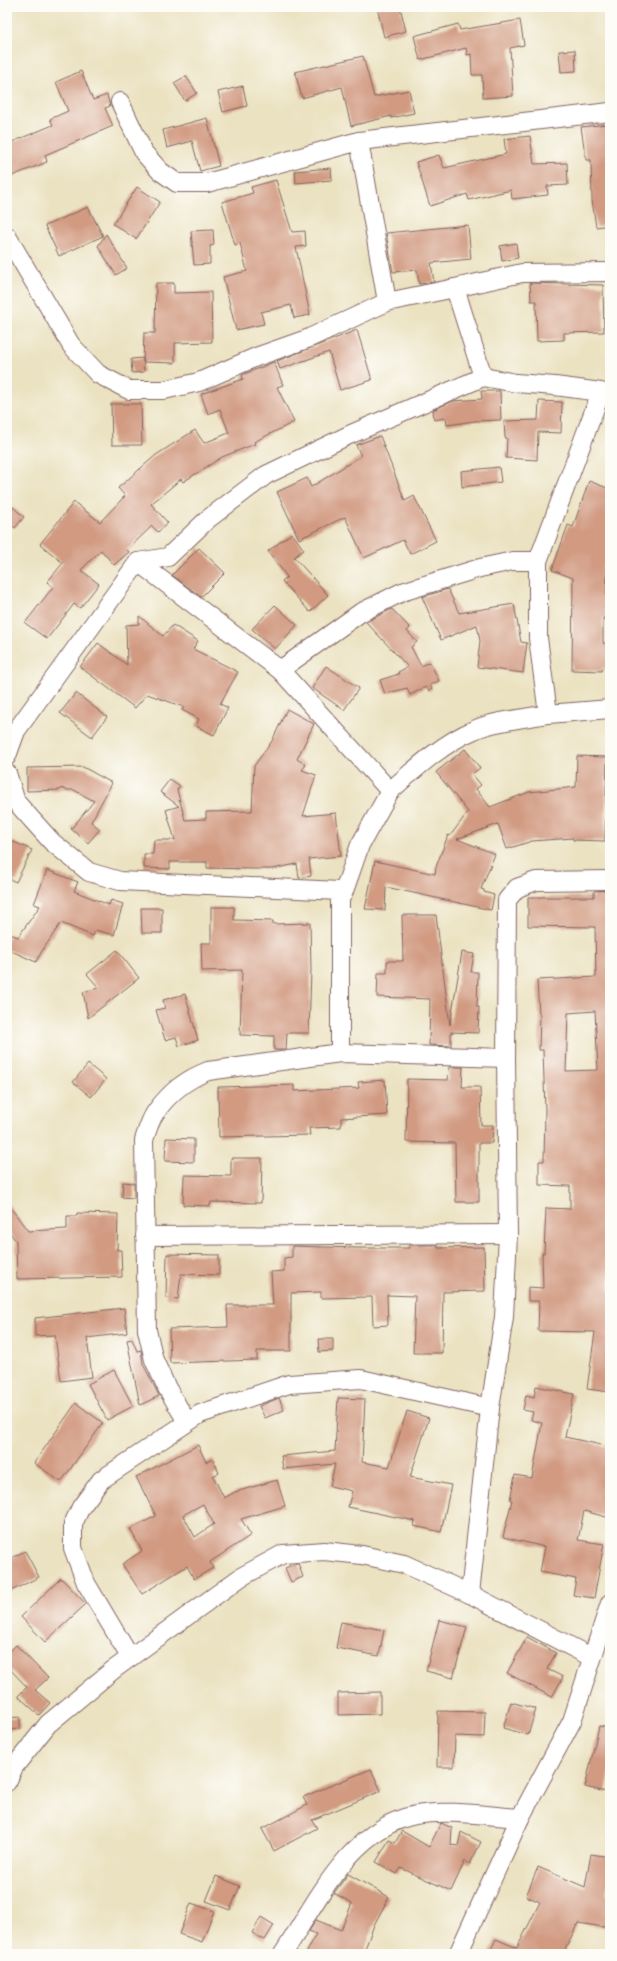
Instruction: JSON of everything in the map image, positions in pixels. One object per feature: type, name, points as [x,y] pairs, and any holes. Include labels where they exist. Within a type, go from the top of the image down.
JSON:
[{"type":"street","points":[[120,102],[144,153],[160,171],[177,183],[207,183],[359,141],[610,112]]},
{"type":"street","points":[[359,141],[387,302]]},
{"type":"street","points":[[7,236],[71,345],[98,374],[129,390],[164,390],[199,382],[256,357],[307,339],[387,302],[522,273],[610,272]]},
{"type":"street","points":[[455,288],[483,377]]},
{"type":"street","points":[[7,756],[16,731],[138,562],[168,557],[208,519],[266,475],[349,435],[483,377],[516,383],[556,386],[606,393],[538,561],[538,638],[548,714]]},
{"type":"street","points":[[280,670],[360,613],[402,592],[480,568],[513,561],[538,561]]},
{"type":"street","points":[[138,562],[280,670],[390,791]]},
{"type":"street","points":[[7,773],[16,802],[52,842],[89,872],[120,881],[340,891],[343,894],[360,845],[390,791],[431,755],[474,730],[516,719],[548,714],[610,709]]},
{"type":"street","points":[[470,1594],[490,1408],[504,1317],[508,1234],[506,1058],[507,900],[517,888],[536,881],[610,880]]},
{"type":"street","points":[[340,891],[340,1053]]},
{"type":"street","points":[[187,1422],[167,1388],[154,1360],[147,1330],[144,1140],[154,1114],[176,1090],[193,1077],[208,1071],[340,1053],[506,1058]]},
{"type":"street","points":[[145,1236],[508,1234]]},
{"type":"street","points":[[130,1657],[86,1583],[73,1548],[73,1524],[81,1507],[101,1480],[200,1414],[289,1384],[361,1379],[490,1408]]},
{"type":"street","points":[[7,1782],[14,1767],[48,1724],[130,1657],[241,1577],[283,1554],[324,1551],[362,1555],[404,1564],[470,1594],[591,1657]]},
{"type":"street","points":[[458,1954],[520,1818],[572,1721],[591,1657],[610,1603]]},
{"type":"street","points":[[283,1954],[335,1873],[360,1844],[395,1821],[417,1814],[454,1813],[520,1818]]},
{"type":"building","points":[[377,7],[400,7],[406,31],[384,37]]},
{"type":"building","points":[[520,20],[524,45],[510,48],[513,96],[483,98],[482,75],[472,75],[471,54],[467,55],[466,48],[420,60],[414,36],[458,24],[460,30]]},
{"type":"building","points":[[575,50],[576,71],[561,72],[559,51]]},
{"type":"building","points":[[363,56],[374,97],[409,90],[414,113],[391,118],[391,116],[351,126],[342,87],[302,98],[295,72]]},
{"type":"building","points":[[81,71],[93,100],[107,95],[110,106],[105,108],[113,126],[45,155],[47,162],[7,178],[7,144],[53,125],[50,119],[68,111],[56,82]]},
{"type":"building","points":[[186,76],[197,93],[185,101],[174,83]]},
{"type":"building","points":[[243,86],[247,106],[223,112],[218,92]]},
{"type":"building","points":[[207,118],[219,166],[200,171],[192,141],[167,148],[163,130]]},
{"type":"building","points":[[608,124],[610,138],[610,225],[596,227],[592,200],[591,160],[586,160],[581,127]]},
{"type":"building","points":[[530,136],[534,164],[567,163],[568,185],[547,186],[548,195],[512,199],[511,190],[469,200],[467,194],[430,206],[416,162],[439,155],[444,168],[506,154],[504,139]]},
{"type":"building","points":[[331,168],[332,180],[296,183],[295,171]]},
{"type":"building","points":[[276,180],[292,232],[305,231],[306,246],[296,247],[310,315],[294,318],[291,305],[261,312],[264,324],[236,330],[223,277],[247,271],[240,243],[235,245],[222,202],[253,193],[251,187]]},
{"type":"building","points":[[137,187],[160,202],[136,239],[113,224]]},
{"type":"building","points":[[88,207],[103,236],[59,256],[45,226]]},
{"type":"building","points":[[468,225],[471,259],[431,263],[434,282],[419,284],[417,270],[393,272],[386,233]]},
{"type":"building","points":[[213,230],[214,245],[210,246],[210,264],[194,265],[191,231]]},
{"type":"building","points":[[106,234],[127,268],[116,275],[98,246]]},
{"type":"building","points":[[516,243],[518,258],[502,261],[500,246]]},
{"type":"building","points":[[156,283],[174,283],[174,293],[211,292],[212,342],[175,343],[175,363],[143,362],[144,333],[155,333]]},
{"type":"building","points":[[530,283],[603,285],[604,332],[564,333],[564,340],[537,341],[536,301],[531,301]]},
{"type":"building","points":[[357,330],[372,380],[340,390],[329,352],[280,369],[277,361]]},
{"type":"building","points":[[143,358],[144,372],[132,373],[131,359]]},
{"type":"building","points":[[274,362],[283,385],[277,387],[294,422],[254,442],[255,444],[222,457],[183,482],[181,479],[151,504],[168,523],[158,532],[152,526],[127,550],[129,552],[114,565],[101,550],[81,570],[99,584],[80,608],[74,604],[47,639],[25,623],[53,587],[47,582],[63,563],[40,544],[74,502],[100,522],[125,496],[118,488],[156,455],[195,430],[204,443],[229,433],[220,409],[208,414],[201,394],[243,379],[242,375]]},
{"type":"building","points":[[481,391],[500,391],[501,420],[475,421],[447,425],[446,418],[434,420],[433,410],[453,401],[482,399]]},
{"type":"building","points":[[539,401],[562,402],[561,433],[538,432],[537,460],[506,458],[507,438],[505,438],[504,421],[538,420]]},
{"type":"building","points":[[111,404],[141,404],[142,445],[112,445]]},
{"type":"building","points":[[380,436],[405,501],[414,496],[436,541],[410,554],[403,540],[364,558],[345,517],[299,539],[277,492],[307,478],[311,487],[361,456],[356,445]]},
{"type":"building","points":[[499,467],[501,482],[462,487],[461,471]]},
{"type":"building","points":[[589,481],[610,489],[610,575],[607,573],[606,618],[603,618],[603,643],[610,644],[610,669],[602,668],[602,671],[572,670],[573,578],[552,570],[568,525],[573,527]]},
{"type":"building","points":[[13,507],[24,517],[15,528],[7,521],[7,514]]},
{"type":"building","points":[[292,533],[304,550],[294,557],[328,595],[310,612],[282,581],[287,577],[268,551]]},
{"type":"building","points":[[199,548],[225,573],[201,597],[172,575]]},
{"type":"building","points":[[448,589],[459,613],[514,604],[521,642],[527,643],[523,673],[477,667],[480,641],[477,625],[441,640],[422,597]]},
{"type":"building","points":[[275,605],[297,625],[275,649],[252,629]]},
{"type":"building","points":[[392,609],[410,628],[407,631],[417,642],[411,647],[421,666],[430,662],[439,681],[430,685],[432,689],[429,691],[426,687],[410,695],[407,688],[385,694],[380,680],[399,674],[398,672],[408,667],[366,622]]},
{"type":"building","points":[[139,616],[163,636],[173,625],[198,641],[193,649],[238,672],[220,704],[228,708],[214,735],[196,726],[199,719],[182,710],[184,707],[147,694],[135,708],[80,667],[98,643],[127,665],[126,625],[139,624]]},
{"type":"building","points":[[326,666],[359,688],[344,710],[312,688]]},
{"type":"building","points":[[76,693],[107,717],[92,737],[60,713]]},
{"type":"building","points":[[287,709],[314,724],[297,759],[306,765],[302,770],[316,775],[303,816],[336,813],[341,856],[309,859],[311,876],[299,878],[297,864],[272,869],[253,869],[207,868],[207,862],[170,862],[170,869],[144,868],[144,854],[153,854],[154,840],[175,840],[166,810],[179,806],[160,792],[170,779],[180,786],[177,790],[185,820],[206,819],[206,812],[252,811],[254,766],[272,741]]},
{"type":"building","points":[[465,749],[480,768],[472,774],[481,785],[476,789],[490,807],[529,792],[576,787],[577,756],[607,757],[605,841],[573,840],[573,838],[532,841],[507,849],[498,824],[457,839],[495,854],[481,889],[484,890],[484,892],[494,895],[491,910],[386,887],[385,910],[365,909],[375,861],[435,874],[436,867],[448,835],[450,836],[468,812],[436,772]]},
{"type":"building","points":[[83,767],[112,783],[91,822],[100,829],[88,843],[71,829],[94,801],[74,790],[66,790],[61,788],[60,790],[27,791],[27,768]]},
{"type":"building","points":[[7,839],[32,850],[16,882],[7,878]]},
{"type":"building","points":[[47,870],[78,882],[74,891],[109,905],[111,900],[123,904],[114,935],[95,930],[93,936],[61,923],[36,962],[7,949],[7,940],[10,934],[18,937],[40,906],[34,904]]},
{"type":"building","points":[[610,890],[610,1392],[587,1389],[595,1332],[538,1331],[539,1301],[528,1301],[528,1287],[543,1288],[542,1253],[544,1253],[546,1208],[570,1209],[570,1186],[539,1185],[539,1161],[544,1161],[545,1110],[543,1050],[539,1050],[540,1014],[537,980],[596,977],[595,927],[528,926],[528,897],[594,897],[594,891]],"holes":[[[595,1011],[598,1070],[566,1071],[568,1013]]]},
{"type":"building","points":[[211,907],[234,907],[234,920],[273,921],[273,924],[310,923],[311,970],[309,1033],[287,1033],[286,1050],[274,1050],[274,1036],[240,1035],[242,970],[202,971],[201,943],[211,943]]},
{"type":"building","points":[[141,908],[162,908],[162,933],[142,933]]},
{"type":"building","points":[[402,915],[436,915],[450,1025],[462,952],[474,954],[471,972],[478,972],[478,1033],[451,1032],[451,1046],[429,1045],[430,999],[377,997],[378,973],[387,973],[387,961],[403,961]]},
{"type":"building","points":[[117,950],[139,978],[88,1018],[83,992],[99,988],[87,974]]},
{"type":"building","points":[[185,994],[198,1040],[179,1046],[176,1037],[165,1040],[156,1010],[165,1008],[163,1000]]},
{"type":"building","points":[[88,1064],[106,1079],[91,1097],[73,1082]]},
{"type":"building","points":[[449,1067],[463,1067],[462,1087],[480,1087],[481,1125],[493,1125],[492,1143],[479,1143],[479,1202],[456,1202],[455,1143],[406,1142],[407,1079],[448,1080]]},
{"type":"building","points":[[385,1080],[387,1115],[341,1118],[341,1127],[309,1128],[310,1135],[219,1137],[218,1087],[294,1085],[294,1091],[359,1088],[358,1082]]},
{"type":"building","points":[[166,1138],[194,1139],[194,1162],[165,1161]]},
{"type":"building","points":[[231,1158],[262,1158],[261,1203],[211,1202],[210,1206],[183,1205],[184,1175],[231,1176]]},
{"type":"building","points":[[123,1182],[134,1183],[134,1198],[122,1197]]},
{"type":"building","points":[[7,1203],[28,1231],[67,1229],[67,1216],[77,1216],[77,1213],[118,1214],[117,1250],[121,1250],[122,1277],[17,1279],[16,1241],[7,1229]]},
{"type":"building","points":[[409,1245],[438,1245],[438,1248],[484,1247],[485,1291],[443,1292],[442,1353],[413,1353],[415,1296],[387,1295],[388,1325],[373,1326],[372,1297],[321,1298],[321,1292],[291,1293],[291,1351],[257,1351],[257,1360],[170,1363],[169,1329],[228,1327],[227,1305],[273,1305],[271,1272],[284,1271],[284,1258],[292,1257],[292,1246],[409,1248]]},
{"type":"building","points":[[167,1254],[219,1255],[219,1275],[181,1274],[178,1299],[166,1298]]},
{"type":"building","points":[[124,1308],[127,1333],[87,1338],[92,1377],[61,1381],[55,1335],[35,1336],[35,1318]]},
{"type":"building","points":[[132,1339],[137,1351],[141,1350],[143,1364],[159,1396],[140,1405],[127,1340]]},
{"type":"building","points":[[318,1339],[333,1339],[333,1351],[319,1352]]},
{"type":"building","points":[[114,1370],[133,1406],[107,1420],[88,1384]]},
{"type":"building","points":[[536,1386],[574,1394],[565,1437],[610,1447],[610,1518],[584,1511],[578,1540],[604,1544],[594,1598],[573,1595],[576,1579],[540,1572],[545,1547],[503,1537],[512,1500],[510,1500],[515,1475],[532,1478],[542,1423],[531,1420],[533,1412],[523,1410],[526,1395],[534,1397]]},
{"type":"building","points":[[279,1398],[284,1410],[265,1418],[259,1406]]},
{"type":"building","points":[[338,1398],[365,1399],[362,1462],[389,1467],[407,1411],[429,1418],[410,1477],[451,1485],[441,1532],[414,1526],[415,1521],[348,1507],[352,1491],[330,1486],[335,1464],[283,1469],[281,1456],[335,1451]]},
{"type":"building","points":[[76,1403],[103,1423],[61,1482],[34,1463]]},
{"type":"building","points":[[198,1445],[206,1462],[213,1459],[219,1473],[213,1476],[224,1498],[235,1492],[277,1480],[285,1506],[241,1519],[251,1535],[210,1562],[213,1568],[194,1579],[187,1566],[142,1594],[122,1564],[142,1551],[130,1529],[156,1516],[136,1477]],"holes":[[[203,1504],[214,1524],[195,1537],[183,1515]]]},
{"type":"building","points":[[25,1551],[39,1577],[7,1593],[7,1560]]},
{"type":"building","points":[[298,1563],[303,1577],[291,1582],[285,1568]]},
{"type":"building","points":[[61,1578],[86,1604],[45,1642],[21,1617]]},
{"type":"building","points":[[439,1620],[467,1627],[453,1678],[426,1671]]},
{"type":"building","points":[[341,1622],[384,1630],[379,1656],[336,1648]]},
{"type":"building","points":[[527,1637],[556,1653],[547,1669],[563,1677],[552,1697],[507,1673]]},
{"type":"building","points":[[16,1645],[48,1678],[35,1690],[50,1703],[39,1715],[18,1696],[27,1687],[7,1666],[7,1654]]},
{"type":"building","points":[[380,1692],[380,1714],[338,1715],[338,1693]]},
{"type":"building","points":[[511,1702],[536,1709],[528,1735],[503,1728]]},
{"type":"building","points":[[438,1711],[485,1712],[484,1737],[455,1736],[454,1767],[437,1767]]},
{"type":"building","points":[[20,1717],[20,1729],[7,1730],[7,1718]]},
{"type":"building","points":[[599,1726],[610,1728],[610,1772],[606,1792],[585,1787]]},
{"type":"building","points":[[371,1769],[381,1791],[312,1820],[317,1828],[274,1851],[262,1829],[307,1805],[303,1797]]},
{"type":"building","points":[[441,1823],[452,1828],[451,1845],[458,1846],[461,1832],[481,1842],[470,1864],[465,1861],[451,1891],[401,1868],[397,1874],[376,1862],[389,1840],[395,1843],[402,1831],[429,1847]]},
{"type":"building","points":[[591,1854],[610,1857],[610,1874],[606,1894],[610,1895],[610,1928],[578,1923],[563,1954],[489,1954],[496,1939],[517,1948],[540,1902],[526,1896],[538,1867],[585,1887]]},
{"type":"building","points":[[348,1874],[389,1897],[374,1925],[363,1954],[306,1954],[316,1934],[309,1931],[316,1920],[341,1930],[352,1903],[334,1893]]},
{"type":"building","points":[[216,1876],[240,1886],[230,1910],[206,1901]]},
{"type":"building","points":[[191,1903],[214,1911],[202,1942],[179,1934]]},
{"type":"building","points":[[261,1917],[274,1925],[265,1940],[252,1933]]}]
